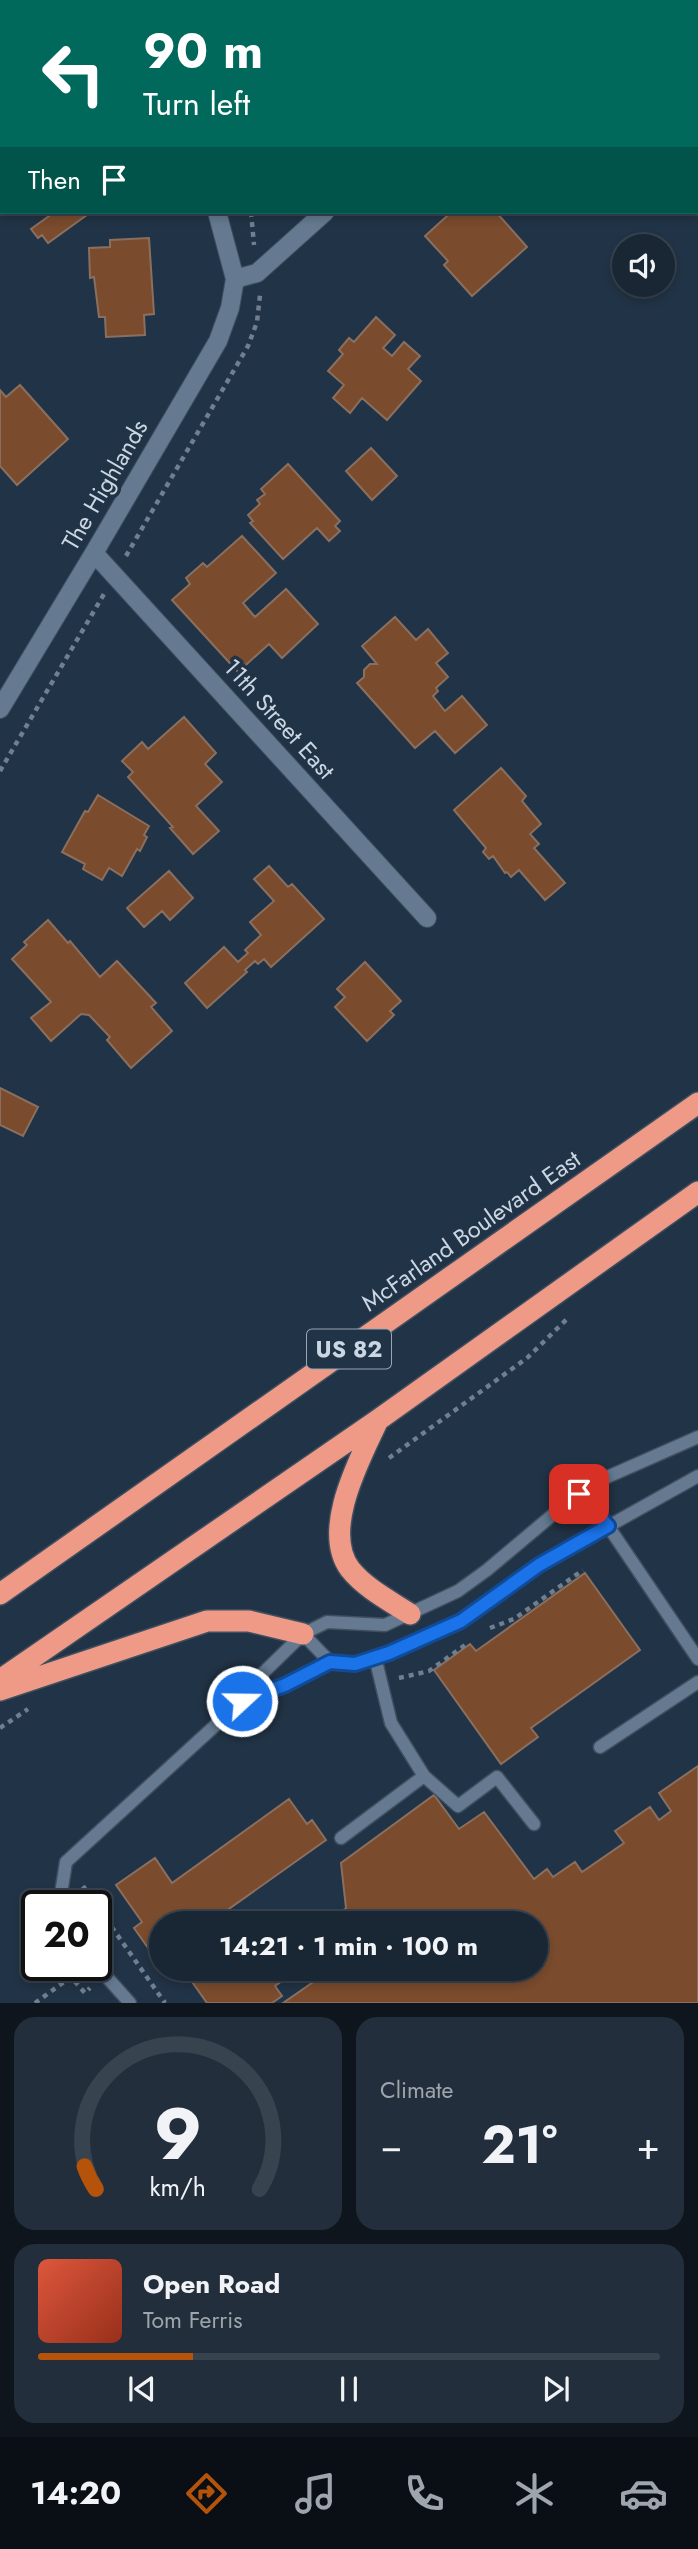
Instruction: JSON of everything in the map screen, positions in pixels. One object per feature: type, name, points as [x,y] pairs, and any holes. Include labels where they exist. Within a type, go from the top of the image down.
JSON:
[{"type":"highway","name":"McFarland Boulevard East","points":[[0,1594],[698,1103]]},
{"type":"highway","name":"US 82","points":[[0,1680],[378,1420],[698,1192]]},
{"type":"highway","points":[[378,1420],[349,1485],[338,1540],[349,1567],[365,1584],[410,1614]]},
{"type":"highway","points":[[0,1690],[167,1632],[207,1621],[249,1620],[303,1634]]},
{"type":"street","name":"The Highlands","points":[[0,709],[218,341],[230,308],[235,279],[218,214]]},
{"type":"street","points":[[235,279],[257,273],[323,214]]},
{"type":"street","name":"11th Street East","points":[[94,553],[427,918]]},
{"type":"lane","points":[[62,1890],[66,1862],[242,1701],[264,1672],[303,1634],[327,1622],[385,1625],[458,1591],[579,1494],[605,1478],[698,1437]]},
{"type":"lane","points":[[242,1701],[285,1685],[330,1662],[355,1664],[461,1621],[539,1565],[698,1476]]},
{"type":"lane","points":[[579,1494],[608,1526],[698,1658]]},
{"type":"lane","points":[[303,1634],[330,1662]]},
{"type":"lane","points":[[375,1657],[391,1723],[424,1776],[458,1806],[497,1777],[534,1825]]},
{"type":"lane","points":[[600,1747],[698,1682]]},
{"type":"lane","points":[[341,1838],[424,1776]]},
{"type":"lane","points":[[110,1981],[130,2003]]},
{"type":"path","points":[[66,1862],[165,2003]]},
{"type":"path","points":[[35,2003],[71,1978],[85,1993],[90,1988]]},
{"type":"building","points":[[48,214],[88,214],[48,243],[42,235],[38,238],[31,229],[49,216]]},
{"type":"building","points":[[446,214],[498,214],[527,247],[472,296],[444,265],[448,261],[425,236],[447,216]]},
{"type":"building","points":[[149,238],[154,314],[144,315],[145,335],[106,337],[105,317],[99,317],[94,277],[90,278],[89,248],[110,247],[110,240]]},
{"type":"building","points":[[376,317],[395,335],[383,348],[392,356],[404,342],[420,356],[408,369],[421,381],[387,420],[362,398],[350,413],[333,398],[344,385],[328,371],[343,354],[339,350],[349,338],[354,342]]},
{"type":"building","points":[[20,385],[68,439],[17,485],[0,466],[0,390],[6,397]]},
{"type":"building","points":[[371,448],[397,476],[372,500],[346,471]]},
{"type":"building","points":[[288,464],[340,521],[335,526],[340,531],[329,541],[317,528],[283,559],[250,523],[253,521],[248,515],[260,504],[257,500],[265,494],[261,489]]},
{"type":"building","points":[[242,536],[276,573],[243,603],[255,617],[286,589],[318,624],[282,658],[269,644],[238,672],[172,600],[190,584],[186,578],[203,563],[207,567]]},
{"type":"building","points":[[395,617],[416,640],[428,629],[448,653],[436,663],[448,677],[436,688],[438,691],[433,696],[445,711],[462,696],[487,725],[455,753],[435,731],[415,748],[357,683],[364,677],[364,670],[370,664],[377,664],[362,646]]},
{"type":"building","points":[[184,717],[216,753],[205,764],[222,782],[196,806],[219,831],[193,854],[170,828],[173,827],[128,777],[133,772],[122,761],[142,742],[148,749]]},
{"type":"building","points":[[501,768],[526,796],[522,801],[541,824],[530,834],[539,844],[534,848],[565,883],[545,900],[519,870],[511,877],[493,856],[489,859],[483,852],[486,848],[454,810]]},
{"type":"building","points":[[98,795],[149,826],[140,851],[137,849],[122,876],[109,868],[102,880],[83,869],[85,864],[62,852],[85,811],[88,812]]},
{"type":"building","points":[[269,866],[288,887],[292,884],[324,919],[271,967],[264,959],[258,964],[255,961],[245,970],[247,972],[207,1008],[185,983],[224,947],[238,962],[248,953],[245,950],[261,935],[250,922],[274,901],[254,879]]},
{"type":"building","points":[[169,871],[193,898],[170,920],[162,911],[144,927],[127,908]]},
{"type":"building","points":[[48,920],[100,977],[117,961],[156,1003],[151,1007],[172,1031],[131,1068],[107,1040],[110,1037],[89,1015],[81,1014],[51,1041],[31,1018],[51,1002],[12,959],[27,945],[24,942]]},
{"type":"building","points":[[365,962],[401,1001],[390,1011],[394,1015],[367,1041],[335,1007],[345,997],[337,989]]},
{"type":"building","points":[[0,1088],[38,1107],[23,1136],[0,1125]]},
{"type":"building","points":[[585,1573],[640,1650],[531,1728],[538,1737],[501,1764],[434,1670],[470,1644],[476,1651]]},
{"type":"building","points":[[698,1766],[698,2003],[283,2003],[315,1981],[548,1981],[548,1911],[342,1911],[346,1908],[341,1863],[434,1795],[459,1829],[484,1812],[534,1879],[547,1869],[553,1877],[575,1862],[582,1872],[624,1843],[615,1831],[650,1807],[659,1820],[671,1811],[659,1793]]},
{"type":"building","points":[[289,1799],[307,1824],[312,1820],[326,1840],[226,1911],[149,1911],[149,1949],[134,1928],[142,1922],[116,1885],[155,1858],[172,1883]]},
{"type":"building","points":[[191,1981],[282,1981],[275,1986],[282,1996],[272,2003],[207,2003]]},
{"type":"route","points":[[242,1701],[285,1685],[330,1662],[355,1664],[389,1653],[461,1621],[539,1565],[608,1526],[579,1494]]}]
